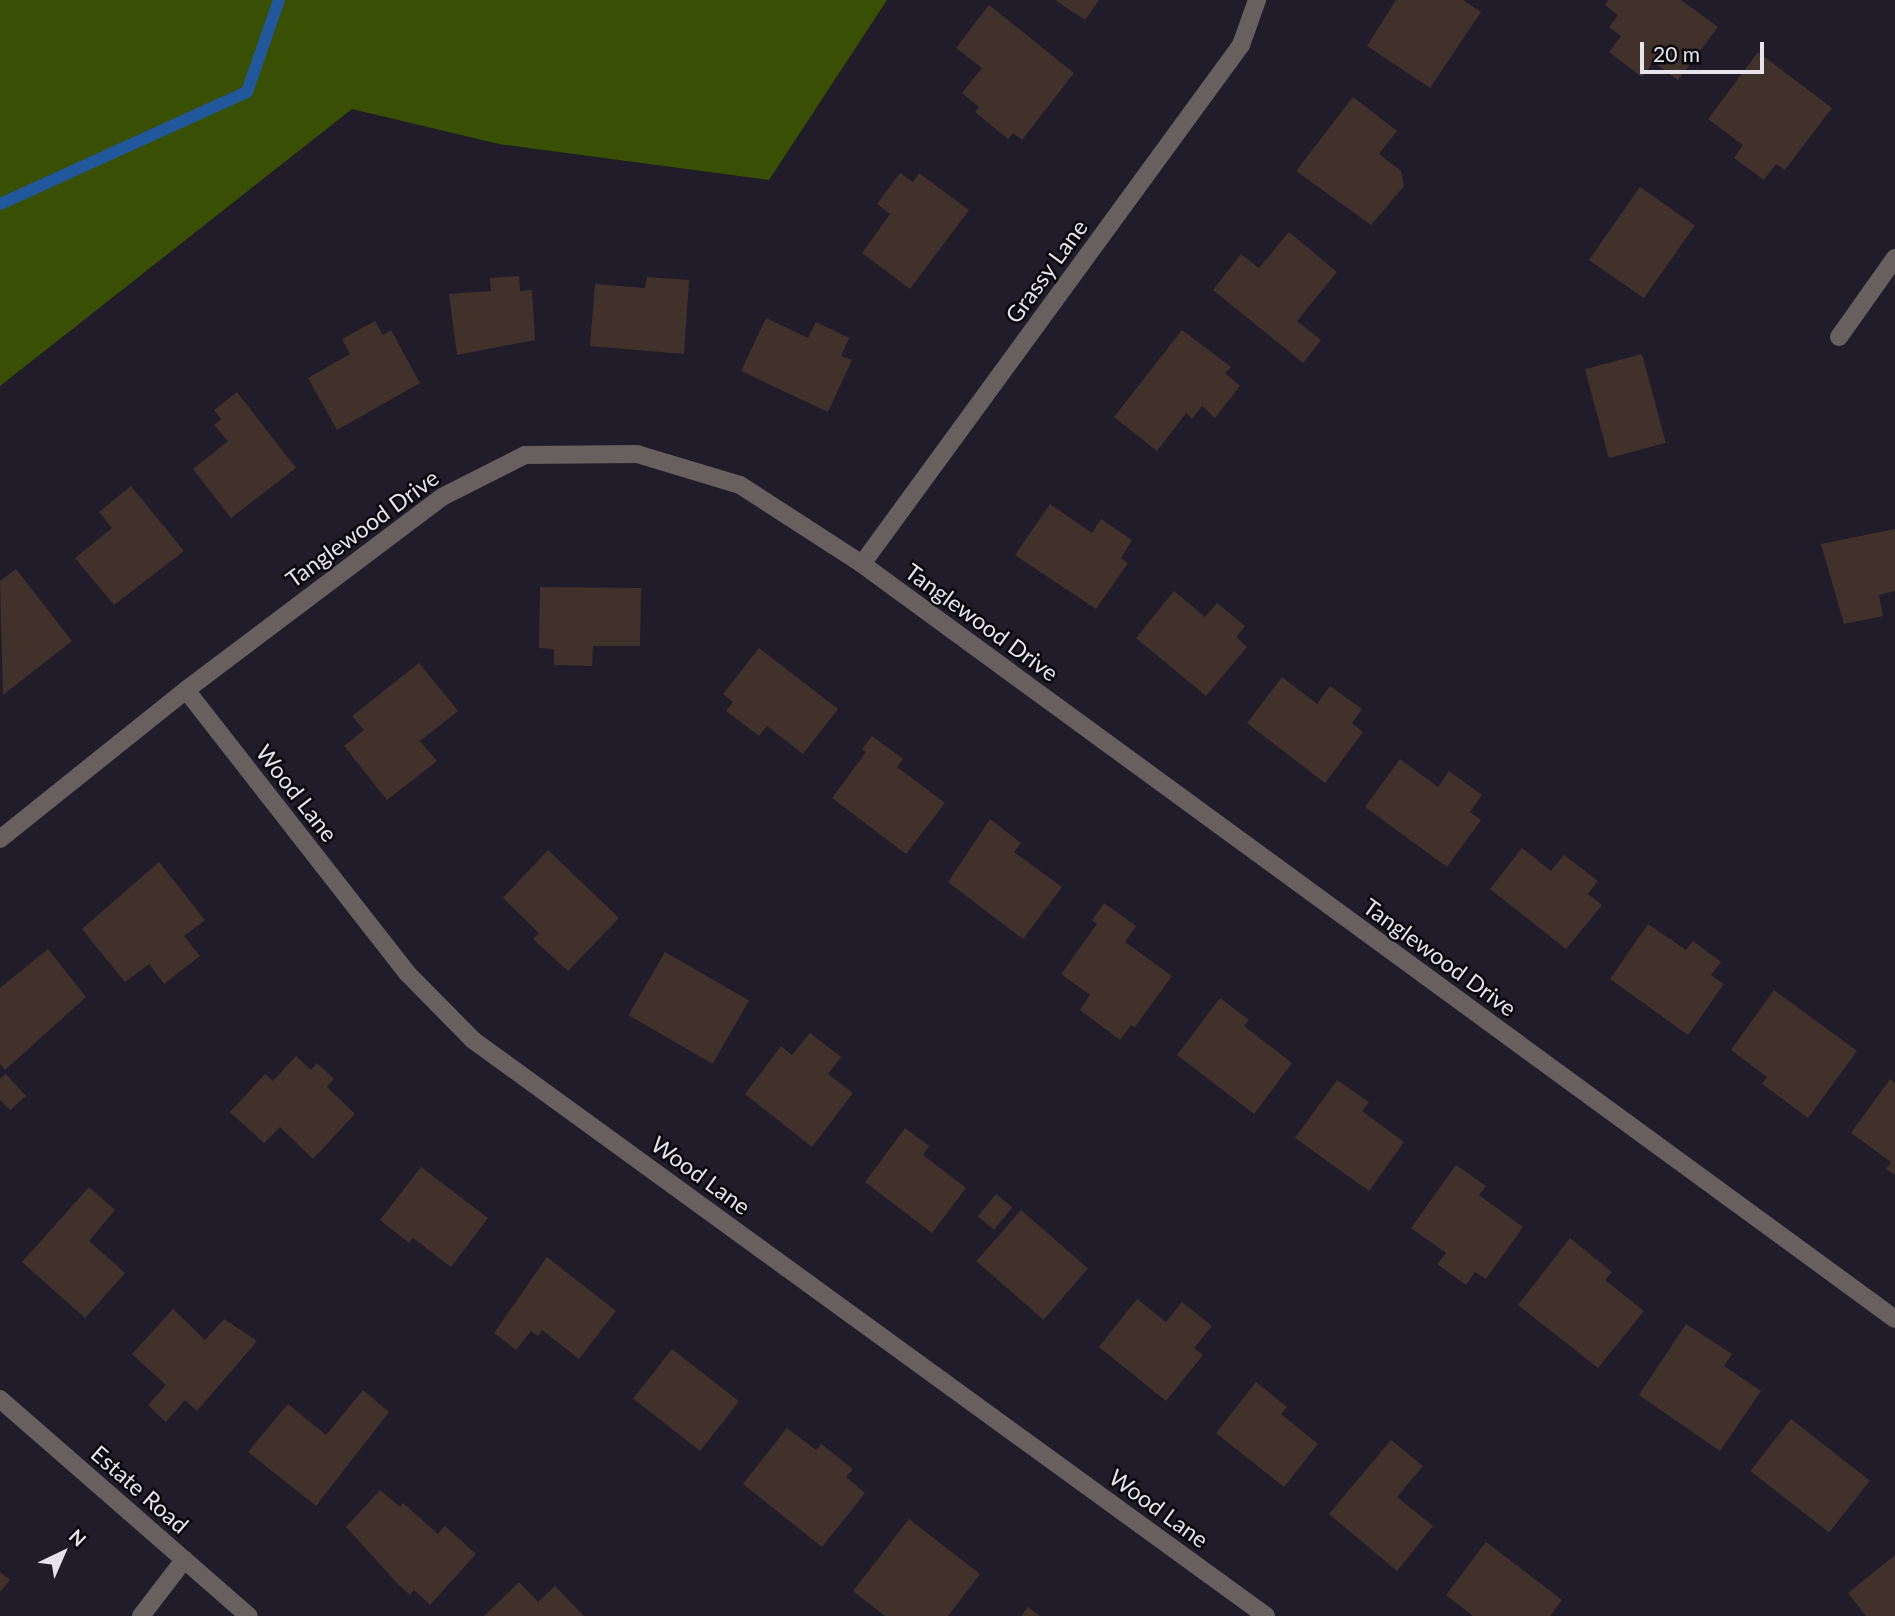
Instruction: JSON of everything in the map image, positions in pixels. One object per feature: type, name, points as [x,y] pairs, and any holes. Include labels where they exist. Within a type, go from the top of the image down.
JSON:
[{"type":"street","name":"Grassy Lane","points":[[862,564],[1241,46],[1257,0]]},
{"type":"street","points":[[1839,337],[1895,258]]},
{"type":"street","name":"Tanglewood Drive","points":[[0,839],[186,690],[442,497],[525,455],[637,454],[740,485],[862,564],[1895,1319]]},
{"type":"street","name":"Wood Lane","points":[[186,690],[407,973],[473,1040],[1266,1616]]},
{"type":"street","name":"Estate Road","points":[[0,1399],[249,1616]]},
{"type":"street","points":[[141,1616],[184,1560]]},
{"type":"green space","points":[[0,0],[887,0],[769,180],[499,144],[352,109],[0,386]]},
{"type":"building","points":[[1055,0],[1099,0],[1085,20]]},
{"type":"building","points":[[1396,0],[1463,0],[1481,12],[1430,88],[1367,46]]},
{"type":"building","points":[[1608,0],[1681,0],[1718,27],[1678,80],[1653,62],[1642,77],[1609,52],[1621,36],[1609,27],[1618,15],[1605,5]]},
{"type":"building","points":[[989,5],[1074,73],[1022,140],[1013,133],[1008,139],[975,112],[979,107],[962,93],[982,68],[956,48]]},
{"type":"building","points":[[1758,52],[1832,108],[1785,170],[1776,164],[1764,180],[1734,158],[1743,145],[1708,119]]},
{"type":"building","points":[[1353,97],[1397,131],[1379,154],[1401,171],[1404,186],[1371,225],[1296,171]]},
{"type":"building","points":[[900,173],[913,182],[919,173],[969,210],[910,289],[862,253],[890,214],[877,204]]},
{"type":"building","points":[[1640,187],[1695,225],[1644,298],[1589,260]]},
{"type":"building","points":[[1289,232],[1337,272],[1297,321],[1321,340],[1303,363],[1213,290],[1241,254],[1259,268]]},
{"type":"building","points":[[519,276],[520,291],[532,290],[535,340],[457,355],[449,294],[491,291],[490,278]]},
{"type":"building","points":[[647,277],[689,280],[684,354],[590,346],[595,284],[645,288]]},
{"type":"building","points":[[766,318],[808,338],[816,322],[849,338],[841,356],[852,360],[828,412],[741,371]]},
{"type":"building","points":[[375,321],[383,335],[391,330],[420,383],[337,430],[308,378],[350,354],[342,339]]},
{"type":"building","points":[[1182,330],[1231,367],[1225,373],[1240,386],[1215,418],[1202,406],[1192,419],[1186,413],[1157,451],[1114,417]]},
{"type":"building","points":[[1642,354],[1666,443],[1609,458],[1585,369]]},
{"type":"building","points":[[237,392],[296,468],[231,518],[193,469],[228,441],[214,425],[221,419],[214,410]]},
{"type":"building","points":[[131,486],[184,551],[114,605],[75,558],[112,528],[99,512]]},
{"type":"building","points":[[1050,504],[1092,533],[1101,519],[1132,540],[1121,558],[1128,563],[1096,609],[1015,555]]},
{"type":"building","points":[[1895,529],[1895,591],[1879,595],[1883,616],[1844,624],[1821,544]]},
{"type":"building","points":[[16,569],[72,641],[3,695],[0,581]]},
{"type":"building","points":[[540,587],[641,588],[640,646],[593,646],[592,666],[554,665],[554,649],[539,648]]},
{"type":"building","points":[[1174,591],[1205,617],[1217,603],[1245,626],[1236,637],[1247,647],[1206,696],[1136,638]]},
{"type":"building","points":[[759,648],[838,709],[803,754],[767,726],[759,736],[726,711],[733,702],[723,694]]},
{"type":"building","points":[[419,663],[458,711],[420,741],[437,761],[387,800],[344,746],[364,730],[352,716]]},
{"type":"building","points":[[1282,677],[1317,704],[1330,686],[1362,709],[1352,723],[1363,732],[1325,783],[1247,723]]},
{"type":"building","points":[[872,736],[903,759],[897,767],[945,803],[906,854],[832,798],[866,752],[862,749]]},
{"type":"building","points":[[1400,759],[1438,787],[1449,771],[1482,795],[1470,812],[1481,820],[1447,867],[1365,807]]},
{"type":"building","points":[[990,819],[1021,843],[1014,852],[1062,887],[1023,939],[948,882]]},
{"type":"building","points":[[1522,848],[1551,871],[1564,855],[1598,881],[1588,894],[1602,905],[1566,949],[1490,889]]},
{"type":"building","points":[[548,850],[619,918],[568,971],[533,939],[539,933],[503,898]]},
{"type":"building","points":[[159,862],[205,920],[184,936],[200,956],[164,984],[149,964],[125,982],[82,929]]},
{"type":"building","points":[[1104,903],[1136,926],[1125,942],[1172,976],[1135,1027],[1131,1025],[1120,1040],[1080,1010],[1090,995],[1061,974],[1097,924],[1092,920]]},
{"type":"building","points":[[1648,924],[1686,950],[1693,941],[1721,962],[1711,975],[1724,984],[1688,1035],[1610,979]]},
{"type":"building","points":[[48,949],[86,997],[5,1070],[0,1064],[0,988]]},
{"type":"building","points":[[665,952],[749,1000],[713,1064],[629,1015]]},
{"type":"building","points":[[1774,990],[1857,1051],[1808,1118],[1762,1084],[1767,1077],[1731,1050]]},
{"type":"building","points":[[1220,998],[1249,1020],[1244,1026],[1292,1063],[1254,1114],[1177,1055]]},
{"type":"building","points":[[810,1033],[841,1057],[828,1074],[853,1093],[812,1147],[745,1094],[781,1046],[792,1055]]},
{"type":"building","points":[[296,1056],[311,1070],[317,1063],[334,1079],[327,1087],[355,1114],[313,1159],[280,1127],[264,1143],[230,1112],[265,1074],[273,1081]]},
{"type":"building","points":[[6,1074],[26,1096],[10,1110],[0,1100],[0,1079]]},
{"type":"building","points":[[1890,1079],[1895,1083],[1895,1175],[1886,1169],[1891,1162],[1851,1133]]},
{"type":"building","points":[[1337,1080],[1369,1102],[1362,1111],[1404,1142],[1369,1191],[1295,1138]]},
{"type":"building","points":[[905,1128],[929,1146],[923,1155],[966,1188],[932,1233],[865,1182]]},
{"type":"building","points":[[1456,1165],[1486,1186],[1479,1195],[1523,1227],[1486,1279],[1475,1272],[1466,1285],[1437,1264],[1446,1253],[1411,1228]]},
{"type":"building","points":[[421,1167],[488,1218],[451,1267],[413,1238],[409,1243],[380,1220]]},
{"type":"building","points":[[89,1187],[115,1210],[89,1241],[125,1273],[85,1318],[22,1262]]},
{"type":"building","points":[[996,1194],[1012,1207],[994,1230],[978,1217]]},
{"type":"building","points":[[1021,1210],[1088,1268],[1044,1320],[976,1261]]},
{"type":"building","points":[[1570,1238],[1612,1272],[1605,1280],[1644,1311],[1598,1368],[1518,1305]]},
{"type":"building","points":[[547,1257],[616,1311],[579,1359],[542,1330],[538,1336],[531,1331],[516,1350],[494,1333]]},
{"type":"building","points":[[1137,1299],[1166,1322],[1182,1302],[1212,1326],[1194,1348],[1203,1355],[1166,1401],[1099,1347]]},
{"type":"building","points":[[173,1309],[205,1340],[224,1319],[257,1341],[197,1411],[185,1400],[166,1422],[148,1405],[166,1385],[132,1354]]},
{"type":"building","points":[[1686,1324],[1732,1354],[1724,1366],[1761,1391],[1720,1451],[1639,1395]]},
{"type":"building","points":[[672,1349],[739,1401],[700,1451],[633,1399]]},
{"type":"building","points":[[1256,1382],[1287,1407],[1281,1414],[1318,1444],[1284,1487],[1216,1433]]},
{"type":"building","points":[[363,1390],[389,1412],[316,1506],[248,1452],[288,1404],[326,1435]]},
{"type":"building","points":[[1791,1419],[1870,1481],[1829,1533],[1750,1471]]},
{"type":"building","points":[[787,1428],[816,1450],[821,1444],[853,1469],[846,1477],[865,1493],[822,1547],[743,1484]]},
{"type":"building","points":[[1391,1440],[1423,1466],[1397,1497],[1433,1526],[1397,1571],[1329,1514]]},
{"type":"building","points":[[380,1490],[400,1507],[403,1503],[438,1534],[445,1526],[476,1554],[430,1605],[414,1590],[410,1595],[397,1583],[346,1527]]},
{"type":"building","points":[[909,1519],[980,1574],[948,1616],[885,1616],[853,1591]]},
{"type":"building","points":[[1486,1542],[1562,1600],[1550,1616],[1473,1616],[1446,1595]]},
{"type":"building","points":[[1895,1555],[1895,1616],[1866,1616],[1848,1593]]},
{"type":"building","points":[[0,1572],[10,1580],[0,1592]]},
{"type":"building","points":[[519,1582],[538,1602],[555,1586],[584,1616],[484,1616]]},
{"type":"building","points":[[1028,1607],[1040,1616],[1021,1616]]},
{"type":"waterway","points":[[0,204],[247,92],[279,0]]}]
